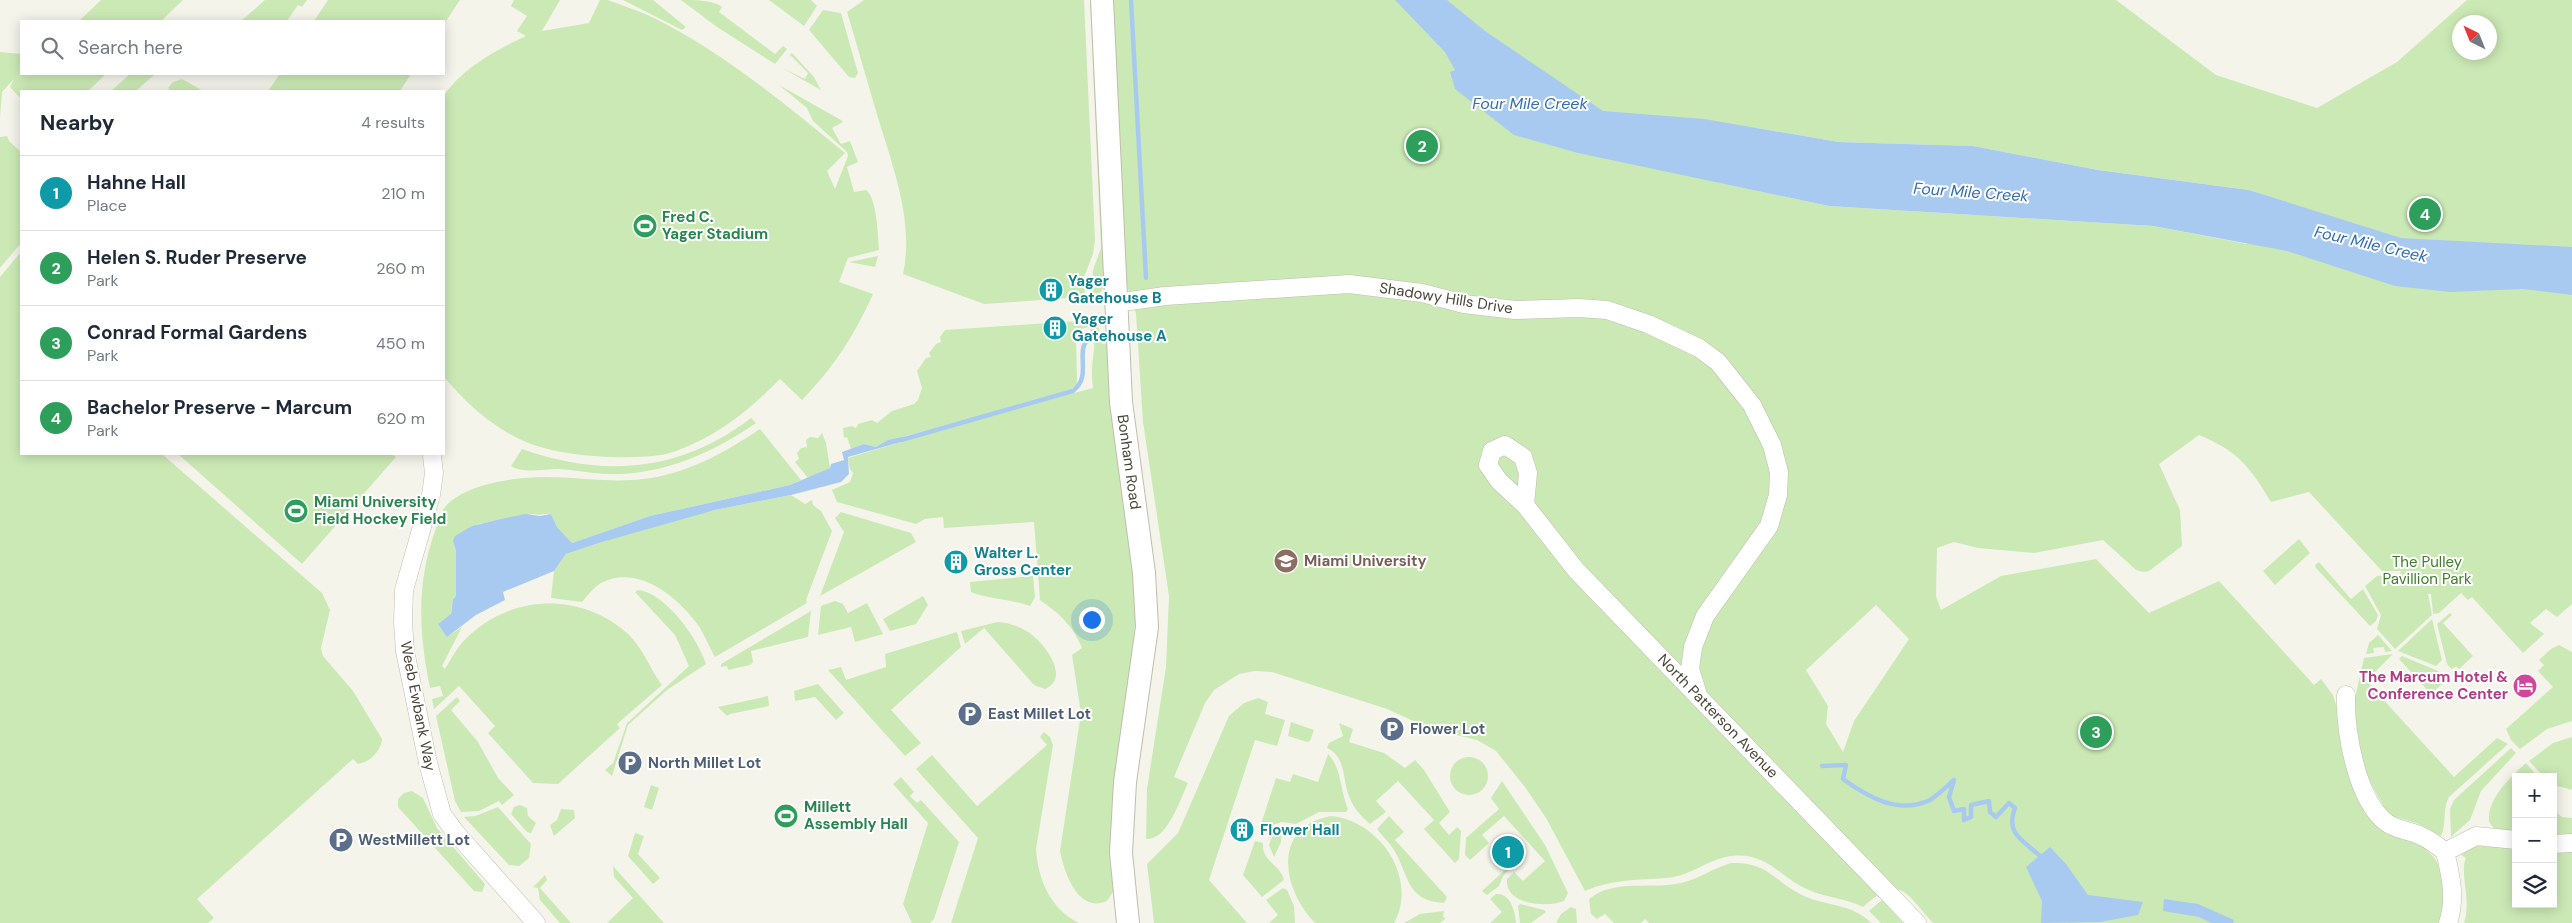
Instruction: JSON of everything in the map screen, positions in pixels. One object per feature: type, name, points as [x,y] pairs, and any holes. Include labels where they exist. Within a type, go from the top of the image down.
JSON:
[{"type":"street","name":"Bonham Road","points":[[1102,0],[1121,402],[1144,573],[1147,627],[1125,782],[1121,853],[1128,923]]},
{"type":"street","name":"Shadowy Hills Drive","points":[[1116,303],[1165,296],[1349,284],[1422,293],[1464,304],[1515,310],[1579,308],[1607,310],[1648,324],[1699,348],[1718,362],[1752,405],[1772,445],[1779,472],[1778,495],[1769,526],[1705,616],[1693,647],[1690,668],[1698,695]]},
{"type":"street","name":"Weeb Ewbank Way","points":[[432,456],[433,480],[404,590],[403,622],[405,651],[428,763],[442,814],[455,832],[536,923]]},
{"type":"street","name":"North Patterson Avenue","points":[[1525,505],[1576,570],[1917,923]]},
{"type":"street","points":[[2346,695],[2350,749],[2365,791],[2378,813],[2391,825],[2419,835],[2445,852],[2452,880],[2453,908],[2448,923]]},
{"type":"street","points":[[2445,852],[2476,836],[2512,840]]},
{"type":"street","points":[[2557,844],[2572,843]]},
{"type":"green space","points":[[101,0],[183,0],[162,20],[80,20]]},
{"type":"green space","points":[[265,0],[307,0],[302,7],[298,5],[288,20],[242,20]]},
{"type":"green space","points":[[328,0],[460,0],[445,22],[445,20],[315,20]]},
{"type":"green space","name":"Fred C. Yager Stadium","points":[[514,0],[560,0],[542,31],[589,23],[600,0],[608,0],[649,15],[680,32],[753,80],[845,153],[827,171],[835,189],[848,156],[847,152],[813,121],[807,108],[779,85],[843,122],[832,128],[841,144],[850,141],[858,162],[847,167],[854,192],[866,190],[873,201],[879,250],[848,258],[839,282],[873,294],[858,324],[834,363],[802,400],[780,379],[734,419],[714,433],[682,448],[661,455],[629,457],[592,456],[540,447],[514,436],[481,414],[445,378],[445,94],[461,76],[481,60],[526,36],[517,31],[527,16],[511,6]]},
{"type":"green space","points":[[623,0],[653,0],[686,27],[682,30]]},
{"type":"green space","points":[[681,0],[714,3],[722,7],[719,12],[775,54],[783,46],[787,49],[775,64],[717,27]]},
{"type":"green space","points":[[769,0],[811,0],[817,6],[804,26]]},
{"type":"green space","points":[[864,0],[1084,0],[1095,240],[1093,254],[1084,277],[1085,297],[984,304],[903,274],[906,255],[906,235],[901,197],[847,12]]},
{"type":"green space","points":[[1090,0],[1095,0],[1104,285],[1101,292],[1092,296],[1093,270],[1101,248]]},
{"type":"green space","name":"The Pulley Pavillion Park","points":[[1108,0],[2116,0],[2216,75],[2317,108],[2397,62],[2467,0],[2572,0],[2572,604],[2557,617],[2546,609],[2530,623],[2544,634],[2523,653],[2472,597],[2468,600],[2461,593],[2439,613],[2433,614],[2431,594],[2428,594],[2432,615],[2395,649],[2377,629],[2381,615],[2365,586],[2377,576],[2400,574],[2401,571],[2382,571],[2309,492],[2271,502],[2242,461],[2224,447],[2199,435],[2159,464],[2180,510],[2182,546],[2149,571],[2136,570],[2103,540],[2034,553],[1978,548],[1954,542],[1937,548],[1936,596],[1941,610],[2001,576],[2096,559],[2149,613],[2219,581],[2314,685],[2321,679],[2333,695],[2339,715],[2389,833],[2424,848],[2439,866],[2444,895],[2438,923],[1933,923],[1908,895],[1901,891],[1894,889],[1886,891],[1863,907],[1809,890],[1764,862],[1744,856],[1731,856],[1715,860],[1676,877],[1616,882],[1585,891],[1546,818],[1525,787],[1496,751],[1477,740],[1431,729],[1387,709],[1272,672],[1255,671],[1239,674],[1214,690],[1205,703],[1174,777],[1188,783],[1177,809],[1160,833],[1154,838],[1146,839],[1147,789],[1166,667],[1169,596],[1143,422],[1136,314],[1124,276]],"holes":[[[1757,128],[1839,142],[1973,146],[2098,170],[2249,190],[2289,203],[2247,244],[2153,226],[1829,206],[1716,182]],[[1876,605],[1909,639],[1854,721],[1843,752],[1826,724],[1828,706],[1806,670]]]},
{"type":"green space","points":[[823,10],[841,13],[858,73],[855,78],[849,77],[809,30]]},
{"type":"green space","points":[[0,52],[20,54],[20,75],[105,75],[89,90],[20,90],[20,98],[10,87],[14,79],[2,92],[0,117]]},
{"type":"green space","points":[[792,53],[814,77],[821,90],[782,68],[805,79],[808,73],[790,55]]},
{"type":"green space","points":[[129,75],[154,75],[137,90],[112,90]]},
{"type":"green space","points":[[279,75],[410,75],[401,90],[269,90]]},
{"type":"green space","points":[[182,79],[201,90],[170,90],[168,88],[173,82]]},
{"type":"green space","points":[[7,136],[9,141],[20,151],[20,244],[0,268],[0,137]]},
{"type":"green space","points":[[20,253],[20,455],[163,455],[322,593],[330,610],[321,648],[323,656],[353,691],[382,739],[380,748],[371,758],[358,764],[353,759],[197,899],[214,918],[208,923],[0,923],[0,277]]},
{"type":"green space","points":[[878,256],[875,267],[849,262]]},
{"type":"green space","points":[[1087,321],[1099,328],[1102,344],[1108,343],[1113,426],[1134,572],[1136,610],[1115,889],[1107,901],[1097,903],[1088,902],[1074,889],[1065,870],[1060,851],[1081,713],[1072,655],[1082,648],[1065,621],[1040,600],[1034,522],[944,528],[943,517],[925,519],[916,524],[837,502],[832,490],[850,482],[853,473],[850,469],[848,458],[977,419],[1093,388],[1092,369],[1095,334],[1088,327],[1078,330],[1076,336],[1077,385],[1067,392],[902,437],[876,447],[864,444],[851,449],[847,437],[844,438],[843,428],[852,426],[856,428],[858,424],[872,420],[877,423],[892,411],[914,404],[918,400],[922,388],[917,371],[926,358],[931,357],[929,353],[936,344],[941,342],[940,337],[945,330],[1048,323],[1049,334],[1061,333],[1061,322]]},
{"type":"green space","points":[[751,418],[756,423],[721,444],[685,461],[646,471],[626,474],[605,474],[559,469],[522,470],[511,466],[522,449],[583,464],[641,465],[697,450],[724,436]]},
{"type":"green space","points":[[760,429],[801,480],[790,485],[650,516],[572,543],[557,527],[551,514],[533,514],[478,524],[453,541],[456,551],[456,596],[453,599],[447,637],[462,627],[442,666],[445,669],[461,644],[479,627],[499,615],[520,607],[543,604],[565,605],[587,610],[609,620],[628,634],[638,646],[662,685],[617,724],[620,728],[558,784],[533,783],[488,733],[495,726],[459,686],[434,709],[432,699],[443,696],[440,686],[430,688],[426,668],[421,610],[422,590],[429,551],[440,515],[452,500],[461,494],[482,486],[515,479],[555,477],[628,480],[659,476],[704,461]]},
{"type":"green space","points":[[822,433],[826,443],[830,468],[808,478],[795,462],[799,459],[797,453],[801,448],[807,447],[806,440],[810,437],[818,438]]},
{"type":"green space","name":"Miami University Field Hockey Field","points":[[179,455],[393,455],[396,457],[302,564]]},
{"type":"green space","points":[[791,495],[805,504],[812,500],[813,505],[821,511],[832,531],[806,600],[807,603],[715,657],[700,628],[676,600],[653,585],[640,580],[627,577],[614,578],[601,583],[593,589],[582,602],[551,598],[554,571],[566,554],[653,525]]},
{"type":"green space","points":[[841,512],[911,533],[916,542],[820,596],[844,532],[835,518]]},
{"type":"green space","points":[[2299,539],[2310,553],[2275,585],[2263,571]]},
{"type":"green space","points":[[2319,562],[2351,599],[2363,589],[2378,615],[2376,621],[2370,626],[2316,568],[2315,565]]},
{"type":"green space","points":[[1033,576],[1035,597],[1030,606],[971,592],[970,582]]},
{"type":"green space","points":[[638,590],[649,593],[670,608],[696,642],[706,664],[667,690],[628,725],[612,776],[605,770],[613,763],[627,723],[689,666],[675,635],[635,592]]},
{"type":"green space","points":[[923,596],[928,605],[916,624],[890,631],[883,619]]},
{"type":"green space","points":[[835,601],[843,604],[848,613],[867,603],[883,634],[855,642],[851,627],[818,635],[821,606]]},
{"type":"green space","points":[[811,611],[808,637],[751,651],[753,662],[750,665],[728,670],[727,666],[721,667],[721,664]]},
{"type":"green space","points":[[2450,613],[2452,615],[2443,623],[2473,656],[2459,669],[2456,666],[2452,669],[2447,664],[2437,624]]},
{"type":"green space","points":[[2432,619],[2442,660],[2436,666],[2398,651]]},
{"type":"green space","points":[[998,622],[1021,628],[1041,643],[1052,660],[1055,669],[1056,677],[1053,684],[1045,689],[1034,685],[984,628],[965,644],[961,631]]},
{"type":"green space","points":[[957,632],[961,647],[891,710],[921,743],[905,756],[828,670],[841,667],[846,680],[886,667],[885,654]]},
{"type":"green space","points":[[2378,635],[2392,651],[2385,652],[2384,647],[2373,648],[2374,653],[2366,654],[2369,643]]},
{"type":"green space","points":[[2559,645],[2572,652],[2572,721],[2547,729],[2520,749],[2511,740],[2506,729],[2553,687],[2538,671],[2544,665],[2539,660],[2551,649]]},
{"type":"green space","points":[[2393,654],[2371,676],[2374,680],[2370,685],[2454,777],[2497,738],[2508,744],[2449,797],[2441,836],[2419,824],[2392,816],[2385,809],[2363,769],[2356,749],[2353,707],[2364,658]]},
{"type":"green space","points":[[2402,656],[2438,671],[2443,677],[2439,681],[2442,684],[2431,694],[2399,659]]},
{"type":"green space","points":[[818,684],[844,713],[836,720],[815,697],[795,701],[794,691]]},
{"type":"green space","points":[[768,696],[769,706],[727,716],[718,707]]},
{"type":"green space","points":[[457,697],[460,701],[451,710],[478,742],[498,778],[514,795],[502,805],[499,801],[479,811],[461,812],[455,801],[436,716]]},
{"type":"green space","points":[[1258,698],[1268,702],[1265,714],[1285,720],[1277,746],[1255,740],[1209,880],[1247,923],[1154,923],[1147,864],[1178,833],[1229,716],[1244,703]]},
{"type":"green space","points":[[1291,722],[1314,730],[1310,741],[1307,742],[1288,736]]},
{"type":"green space","points":[[1339,723],[1353,729],[1349,742],[1384,753],[1405,768],[1415,760],[1424,770],[1450,812],[1439,823],[1449,835],[1457,827],[1461,831],[1459,859],[1455,863],[1424,829],[1434,820],[1398,781],[1376,801],[1386,812],[1370,824],[1358,811],[1349,796],[1341,763],[1338,757],[1327,748],[1329,743],[1343,736]]},
{"type":"green space","points":[[1044,732],[1050,737],[1053,745],[1036,849],[1039,871],[1047,892],[1053,901],[1060,910],[1079,923],[951,923],[978,838],[916,769],[932,755],[977,806],[1047,745],[1040,737]]},
{"type":"green space","points":[[2572,737],[2572,790],[2557,786],[2557,773],[2540,773],[2529,761],[2553,743]]},
{"type":"green space","points":[[2511,748],[2516,753],[2481,791],[2470,820],[2451,837],[2450,809],[2454,800]]},
{"type":"green space","points":[[1328,754],[1336,766],[1348,809],[1346,812],[1319,812],[1296,824],[1282,822],[1270,826],[1268,830],[1260,827],[1276,778],[1290,782],[1293,774],[1318,782]]},
{"type":"green space","points":[[1469,757],[1483,762],[1488,776],[1483,790],[1469,795],[1455,790],[1450,776],[1455,762]]},
{"type":"green space","points":[[2526,763],[2535,773],[2516,773]]},
{"type":"green space","points":[[901,777],[914,792],[910,796],[917,803],[921,800],[959,842],[934,919],[930,923],[912,923],[903,904],[928,823],[893,784]]},
{"type":"green space","points":[[2512,777],[2512,833],[2497,830],[2489,821],[2489,812],[2492,804],[2501,789]]},
{"type":"green space","points":[[1502,781],[1545,845],[1568,893],[1564,901],[1538,904],[1519,899],[1512,894],[1508,888],[1507,879],[1514,872],[1523,881],[1545,861],[1504,816],[1482,835],[1489,843],[1470,860],[1465,855],[1466,838],[1499,809],[1491,798]]},
{"type":"green space","points":[[651,785],[659,788],[652,810],[644,807]]},
{"type":"green space","points":[[412,791],[423,798],[437,828],[485,884],[482,892],[474,891],[398,807],[398,799],[404,793]]},
{"type":"green space","points":[[520,805],[527,808],[528,816],[536,823],[531,833],[527,832],[511,814],[514,807]]},
{"type":"green space","points":[[498,807],[531,844],[529,858],[519,866],[509,865],[464,817],[475,816]]},
{"type":"green space","points":[[561,809],[574,810],[575,818],[554,836],[550,825],[557,820]]},
{"type":"green space","points":[[2557,813],[2562,817],[2572,818],[2572,836],[2557,836]]},
{"type":"green space","points":[[1331,816],[1349,820],[1365,828],[1379,840],[1390,854],[1398,870],[1401,888],[1400,906],[1394,923],[1315,923],[1304,909],[1295,893],[1290,877],[1288,861],[1291,846],[1299,833],[1312,822]]},
{"type":"green space","points":[[1389,816],[1404,832],[1395,840],[1447,897],[1444,903],[1422,897],[1410,885],[1394,850],[1377,829]]},
{"type":"green space","points":[[1282,827],[1281,842],[1274,857],[1269,845],[1274,831]]},
{"type":"green space","points":[[635,833],[644,836],[638,854],[660,878],[653,884],[628,856]]},
{"type":"green space","points":[[1255,841],[1263,843],[1265,854],[1279,870],[1284,880],[1262,897],[1243,875]]},
{"type":"green space","points":[[2473,846],[2512,848],[2512,908],[2557,908],[2557,851],[2572,851],[2572,923],[2464,923],[2467,905],[2464,871],[2466,858],[2461,855]]},
{"type":"green space","points":[[1731,863],[1754,865],[1800,894],[1855,911],[1871,923],[1649,923],[1645,919],[1641,923],[1614,923],[1605,914],[1597,919],[1591,914],[1589,899],[1599,893],[1622,887],[1681,883]]},
{"type":"green space","points":[[613,866],[664,923],[607,923],[633,898],[614,877]]},
{"type":"green space","points":[[1509,866],[1510,868],[1503,876],[1499,886],[1487,895],[1482,891]]},
{"type":"green space","points":[[545,875],[547,880],[540,888],[571,923],[560,923],[540,900],[538,888],[533,887]]},
{"type":"green space","points":[[1283,888],[1287,890],[1294,906],[1295,923],[1269,923],[1278,915],[1266,900]]},
{"type":"green space","points":[[1496,894],[1501,894],[1509,900],[1515,913],[1516,923],[1490,923],[1502,912],[1490,899]]},
{"type":"green space","points":[[1882,900],[1903,923],[1881,923],[1869,911]]},
{"type":"green space","points":[[1520,904],[1546,912],[1531,923],[1520,923],[1518,906]]},
{"type":"green space","points":[[1571,907],[1576,909],[1577,923],[1556,923],[1561,914]]},
{"type":"green space","points":[[1444,911],[1443,917],[1446,918],[1440,923],[1404,923],[1420,914]]},
{"type":"water","name":"Four Mile Creek","points":[[1395,0],[1447,0],[1485,31],[1603,111],[1704,119],[1839,142],[1973,146],[2098,170],[2249,190],[2401,238],[2572,247],[2572,295],[2523,289],[2450,292],[2395,286],[2287,251],[2153,226],[1829,206],[1578,153],[1514,135],[1455,89],[1450,72],[1455,70],[1445,52]]},
{"type":"water","points":[[902,437],[908,440],[848,457],[849,474],[841,482],[791,495],[715,510],[566,554],[554,571],[503,592],[505,600],[476,615],[447,637],[438,624],[451,614],[453,599],[456,596],[456,551],[453,541],[455,536],[472,526],[525,514],[540,516],[551,514],[557,527],[572,543],[650,516],[790,485],[830,468],[831,464],[844,460],[842,452],[864,444],[876,447],[888,440]]},
{"type":"water","points":[[2050,847],[2066,864],[2088,895],[2143,902],[2138,915],[2100,922],[2041,923],[2042,901],[2026,867]]},
{"type":"water","points":[[2164,899],[2198,904],[2234,920],[2233,923],[2211,923],[2199,917],[2163,911]]},
{"type":"waterway","points":[[1131,0],[1146,278]]},
{"type":"waterway","points":[[901,440],[1073,391],[1081,382],[1084,347],[1093,332]]},
{"type":"waterway","points":[[1822,766],[1846,765],[1843,779],[1873,798],[1895,805],[1906,806],[1930,800],[1954,780],[1949,797],[1954,811],[1964,809],[1964,820],[1971,817],[1971,805],[1989,801],[1990,812],[1996,817],[2009,803],[2015,808],[2012,824],[2017,836],[2040,856]]},
{"type":"place","name":"Helen S. Ruder Preserve","points":[[1422,146]]},
{"type":"place","name":"Bachelor Preserve - Marcum","points":[[2425,214]]},
{"type":"place","name":"Fred C. Yager Stadium","points":[[645,226]]},
{"type":"place","name":"Yager Gatehouse B","points":[[1051,290]]},
{"type":"place","name":"Yager Gatehouse A","points":[[1055,328]]},
{"type":"place","name":"Miami University Field Hockey Field","points":[[296,511]]},
{"type":"place","name":"Miami University","points":[[1286,561]]},
{"type":"place","name":"Walter L. Gross Center","points":[[956,562]]},
{"type":"place","name":"The Marcum Hotel & Conference Center","points":[[2525,686]]},
{"type":"place","name":"East Millet Lot","points":[[970,714]]},
{"type":"place","name":"Flower Lot","points":[[1392,729]]},
{"type":"place","name":"Conrad Formal Gardens","points":[[2096,732]]},
{"type":"place","name":"North Millet Lot","points":[[630,763]]},
{"type":"place","name":"Millett Assembly Hall","points":[[786,816]]},
{"type":"place","name":"Flower Hall","points":[[1242,830]]},
{"type":"place","name":"WestMillett Lot","points":[[341,840]]},
{"type":"place","name":"Hahne Hall","points":[[1508,852]]}]
